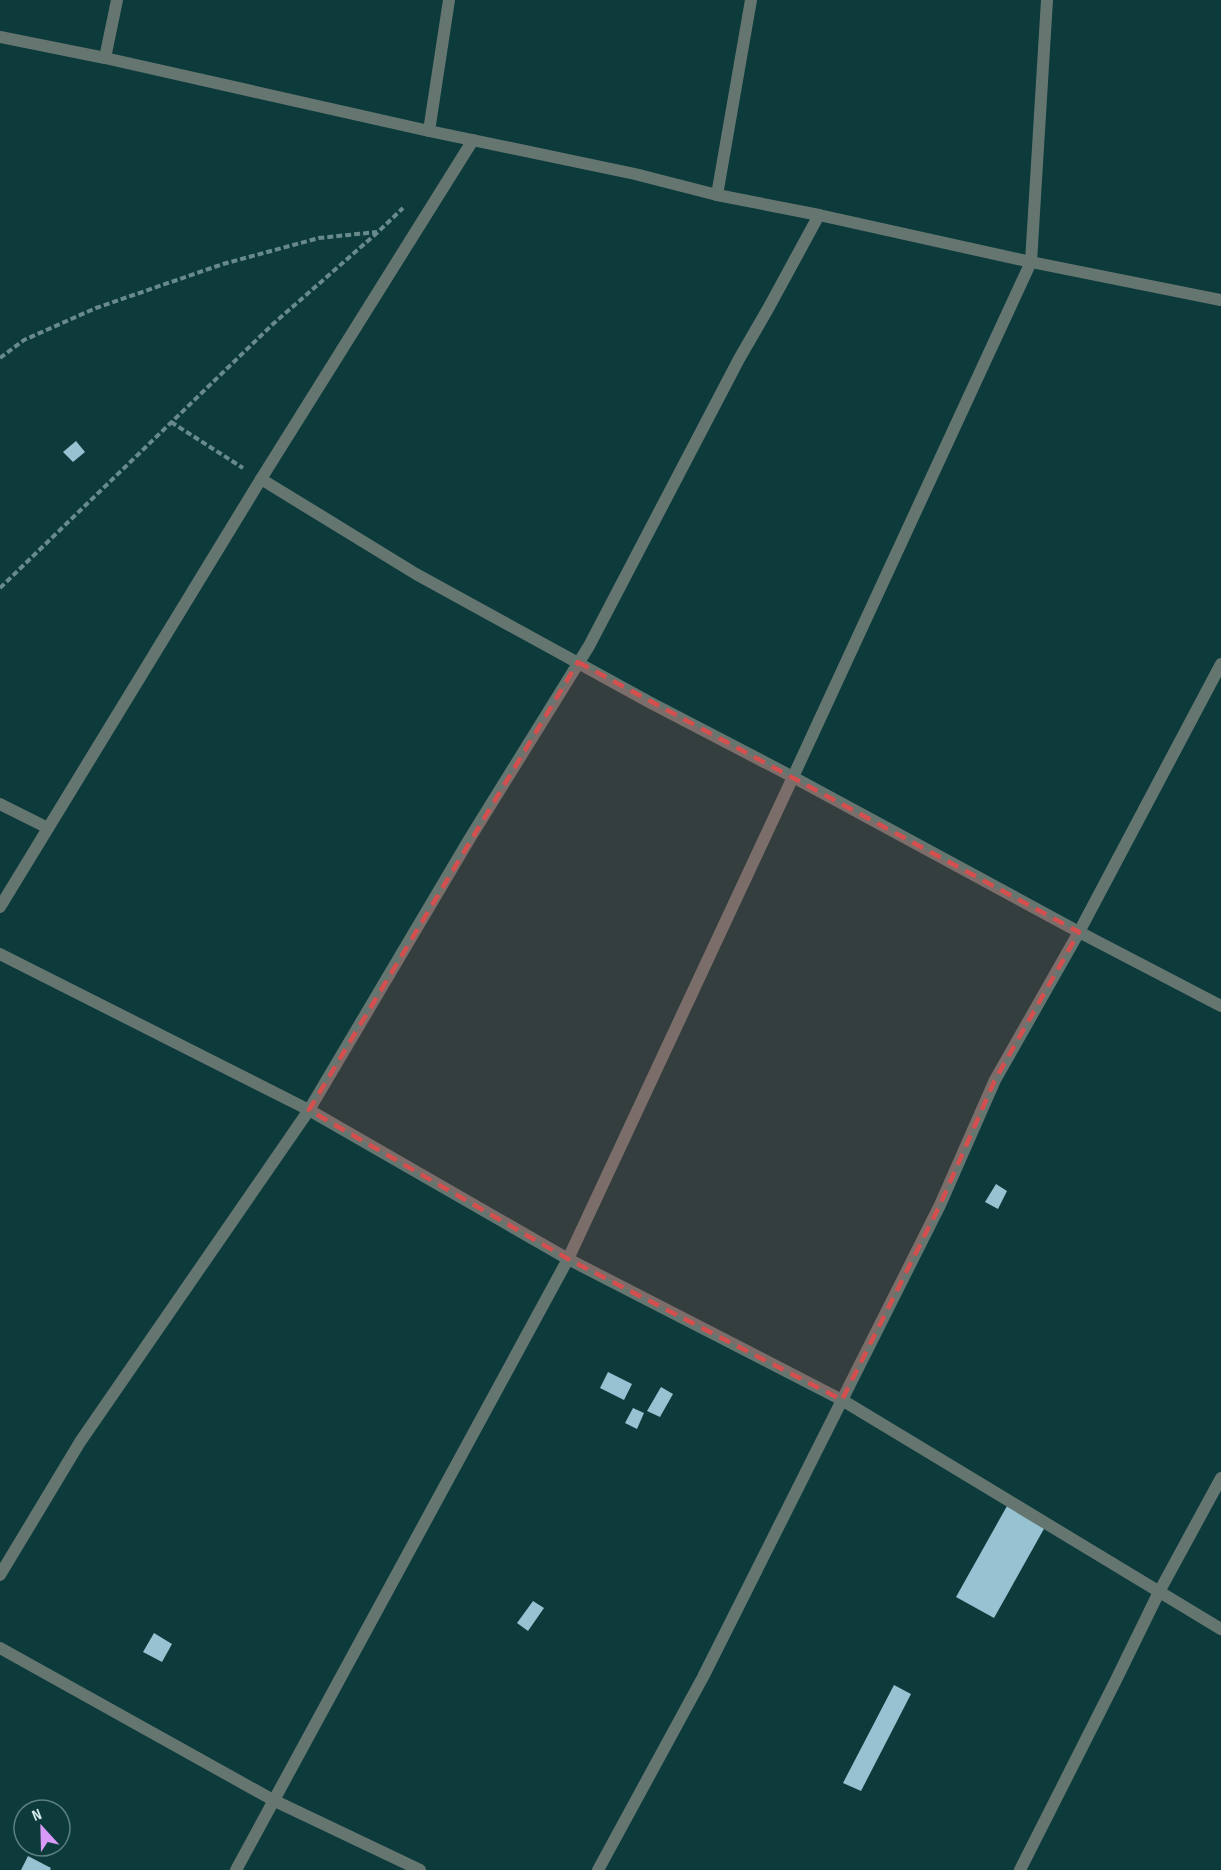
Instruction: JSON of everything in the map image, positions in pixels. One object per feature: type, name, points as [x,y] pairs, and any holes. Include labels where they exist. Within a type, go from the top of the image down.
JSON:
[{"type":"street","points":[[105,58],[117,0]]},
{"type":"street","points":[[429,130],[449,0]]},
{"type":"street","points":[[717,195],[751,0]]},
{"type":"street","points":[[236,1870],[568,1259],[1031,262],[1047,0]]},
{"type":"street","points":[[0,37],[635,174],[717,195],[1221,300]]},
{"type":"street","points":[[0,907],[261,479],[473,140]]},
{"type":"street","points":[[0,1575],[80,1442],[309,1110],[470,838],[589,646],[739,360],[819,215]]},
{"type":"street","points":[[261,479],[416,574],[578,663],[1221,1006]]},
{"type":"street","points":[[598,1870],[703,1677],[940,1205],[995,1080],[1079,932],[1221,664]]},
{"type":"street","points":[[0,804],[48,828]]},
{"type":"street","points":[[0,954],[309,1110],[568,1259],[842,1400],[1221,1629]]},
{"type":"street","points":[[1020,1870],[1159,1592],[1221,1478]]},
{"type":"street","points":[[0,1647],[273,1800],[420,1870]]},
{"type":"path","points":[[0,358],[24,340],[96,308],[223,264],[319,238],[378,232],[273,324],[0,588]]},
{"type":"path","points":[[171,422],[261,479]]},
{"type":"highlighted area","points":[[578,662],[1079,932],[995,1080],[940,1205],[842,1400],[568,1259],[309,1110]]},
{"type":"building","points":[[76,441],[85,452],[73,462],[63,452]]},
{"type":"building","points":[[996,1184],[1007,1191],[998,1209],[985,1202]]},
{"type":"building","points":[[608,1372],[632,1384],[624,1400],[600,1388]]},
{"type":"building","points":[[661,1387],[673,1394],[660,1417],[647,1411]]},
{"type":"building","points":[[633,1408],[644,1413],[637,1429],[625,1423]]},
{"type":"building","points":[[1007,1506],[1045,1527],[994,1618],[956,1597]]},
{"type":"building","points":[[533,1601],[544,1608],[528,1631],[517,1623]]},
{"type":"building","points":[[154,1633],[172,1644],[162,1662],[143,1652]]},
{"type":"building","points":[[894,1685],[911,1694],[861,1791],[843,1783]]},
{"type":"building","points":[[27,1858],[32,1858],[51,1868],[50,1870],[21,1870]]}]
